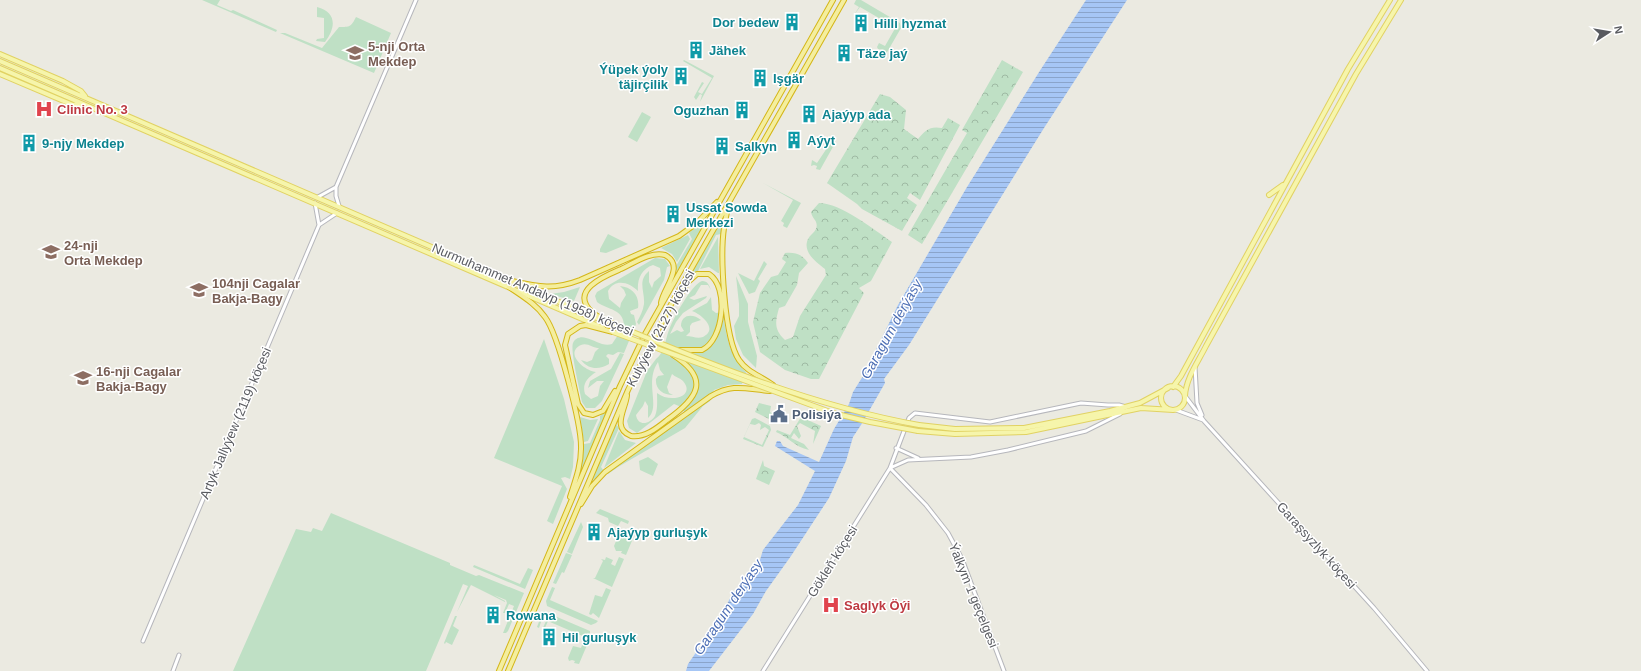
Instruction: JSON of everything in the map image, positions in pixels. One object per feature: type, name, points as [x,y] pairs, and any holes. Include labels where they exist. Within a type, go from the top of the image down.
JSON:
[{"type":"highway","name":"Kulyýew (2127) köçesi","points":[[499,671],[620,386],[661,305],[833,0]]},
{"type":"highway","name":"Kulyýew (2127) köçesi","points":[[508,671],[628,390],[670,308],[844,0]]},
{"type":"highway","points":[[512,282],[551,288],[565,286],[580,280],[679,236],[698,223],[722,196]]},
{"type":"highway","points":[[730,200],[724,236],[726,308],[731,344],[739,360],[748,370],[772,385]]},
{"type":"highway","points":[[616,325],[590,310],[585,299],[588,287],[600,278],[659,254],[670,258],[674,268],[672,277],[662,296],[661,305]]},
{"type":"highway","points":[[670,308],[688,282],[697,274],[703,273],[711,275],[717,282],[720,308],[718,330],[710,345],[702,350],[694,351],[673,348]]},
{"type":"highway","points":[[509,287],[538,309],[548,322],[555,336],[568,386],[581,448],[580,463],[567,510]]},
{"type":"highway","points":[[613,332],[586,325],[580,326],[568,334],[565,340],[565,350],[578,404],[584,413],[593,415],[603,411],[620,386]]},
{"type":"highway","points":[[628,390],[620,422],[622,429],[627,434],[636,436],[648,433],[678,413],[694,395],[696,381],[689,367],[671,354]]},
{"type":"highway","points":[[574,516],[592,486],[605,472],[711,396],[728,388],[742,387],[770,391]]},
{"type":"main road","points":[[1390,0],[1348,69],[1181,376],[1162,394],[1162,401],[1166,408],[1175,410],[1184,403],[1185,387],[1195,367],[1356,74],[1401,0]]},
{"type":"main road","points":[[0,54],[63,81],[80,91],[86,97]]},
{"type":"main road","name":"Nurmuhammet Andalyp (1958) köçesi","points":[[0,61],[339,206],[512,282],[616,325],[772,385],[853,411],[919,425],[956,429],[1024,428],[1126,407],[1140,403],[1170,387]]},
{"type":"main road","name":"Nurmuhammet Andalyp (1958) köçesi","points":[[0,68],[613,332],[770,391],[839,415],[918,432],[955,434],[1026,432],[1141,408],[1175,410]]},
{"type":"main road","points":[[0,74],[73,105],[85,104]]},
{"type":"main road","points":[[53,90],[58,98]]},
{"type":"main road","points":[[58,98],[67,96]]},
{"type":"main road","points":[[1269,195],[1285,184]]},
{"type":"main road","points":[[1170,387],[1181,390],[1185,396]]},
{"type":"street","points":[[339,206],[336,196],[336,187],[416,0]]},
{"type":"street","points":[[318,197],[336,187]]},
{"type":"street","points":[[315,203],[319,225],[337,213]]},
{"type":"street","name":"Artyk Jallyýew (2119) köçesi","points":[[143,641],[319,225]]},
{"type":"street","points":[[1195,367],[1197,403],[1204,421]]},
{"type":"street","name":"Garaşsyzlyk köçesi","points":[[1185,396],[1204,421],[1374,608],[1428,671]]},
{"type":"street","name":"Gökleň köçesi","points":[[763,671],[890,468],[896,448],[909,418],[915,413],[990,422],[1081,403],[1108,406],[1119,404],[1126,407]]},
{"type":"street","points":[[1175,410],[1204,421]]},
{"type":"street","points":[[890,468],[908,460],[971,457],[1008,450],[1086,431],[1121,413]]},
{"type":"street","points":[[896,448],[920,459]]},
{"type":"street","name":"Ýalkym 1 geçelgesi","points":[[890,468],[916,494],[948,533],[962,559],[1004,671]]},
{"type":"street","points":[[173,671],[179,655]]},
{"type":"green space","points":[[202,0],[220,0],[217,5],[231,11],[233,10],[277,30],[276,32]]},
{"type":"green space","points":[[856,0],[861,0],[900,23],[901,28],[886,54],[882,52],[883,50],[878,49],[877,47],[879,43],[885,46],[897,25],[885,19],[884,21],[860,7],[854,15],[859,7],[854,4]]},
{"type":"green space","points":[[317,7],[324,9],[333,21],[333,26],[329,37],[325,42],[316,41],[317,39],[324,38],[324,18],[317,17]]},
{"type":"green space","points":[[356,17],[391,33],[374,73],[280,33],[285,33],[322,48],[339,27],[350,26]]},
{"type":"green space","points":[[684,60],[714,76],[700,102],[702,95],[700,94],[696,100],[694,97],[702,82],[704,83],[698,92],[702,94],[712,78],[683,61]]},
{"type":"green space","points":[[1002,60],[1023,72],[922,244],[908,235],[967,133],[962,130]]},
{"type":"green space","points":[[880,94],[890,97],[906,110],[904,129],[918,139],[928,129],[942,128],[948,118],[960,125],[920,200],[910,193],[907,198],[917,205],[902,231],[862,209],[827,183]]},
{"type":"green space","points":[[642,112],[651,117],[637,142],[628,137]]},
{"type":"green space","points":[[831,142],[834,145],[820,170],[816,169],[817,166],[811,166],[812,160],[817,163]]},
{"type":"green space","points":[[763,183],[801,203],[787,228],[783,226],[784,223],[781,221],[793,200]]},
{"type":"green space","points":[[819,203],[828,204],[847,212],[892,242],[871,281],[859,288],[864,293],[819,379],[811,379],[785,370],[760,352],[753,322],[760,293],[771,277],[778,275],[786,262],[782,259],[785,253],[798,254],[808,263],[799,273],[797,285],[785,306],[779,308],[776,322],[779,333],[785,340],[793,337],[800,316],[826,275],[825,269],[811,256],[807,248],[808,239],[817,226],[811,212]]},
{"type":"green space","points":[[724,217],[721,234],[716,235],[698,271],[691,274]]},
{"type":"green space","points":[[706,218],[707,219],[677,272],[676,266],[692,239],[689,233]]},
{"type":"green space","points":[[608,234],[628,244],[606,253],[600,252],[600,249]]},
{"type":"green space","points":[[688,235],[690,239],[677,262],[672,254],[661,248]]},
{"type":"green space","points":[[718,237],[719,273],[709,267],[700,269]]},
{"type":"green space","points":[[655,258],[665,259],[670,266],[667,267],[664,280],[639,325],[637,322],[644,304],[642,286],[643,279],[649,271],[649,282],[652,288],[654,282],[661,276],[660,268],[653,265],[645,269],[639,279],[638,291],[630,285],[618,283],[614,284],[608,291],[609,299],[620,308],[626,295],[620,286],[631,290],[638,300],[638,308],[630,311],[631,314],[634,315],[636,324],[624,353],[618,352],[613,355],[608,354],[606,356],[609,359],[609,364],[594,368],[587,366],[581,360],[587,362],[592,360],[595,352],[599,348],[583,344],[576,348],[574,352],[575,357],[581,365],[591,371],[596,372],[588,379],[584,387],[585,394],[591,399],[598,396],[600,386],[604,381],[597,381],[588,388],[590,381],[611,369],[620,353],[624,354],[602,401],[595,408],[586,408],[582,402],[573,354],[573,343],[578,338],[582,337],[602,344],[612,344],[624,326],[623,320],[618,313],[597,302],[595,296],[597,292]]},
{"type":"green space","points":[[764,261],[767,264],[758,279],[760,281],[755,292],[749,294],[738,273],[754,281]]},
{"type":"green space","points":[[736,276],[748,304],[748,322],[757,356],[756,368],[743,355],[736,339],[734,326],[739,316],[739,304]]},
{"type":"green space","points":[[704,281],[709,285],[711,290],[708,285],[701,285],[695,295],[689,298],[694,300],[707,296],[706,298],[683,313],[676,322],[670,334],[677,330],[681,332],[684,331],[681,326],[683,319],[688,316],[694,316],[701,320],[692,323],[690,326],[690,332],[686,336],[701,338],[707,334],[709,326],[707,322],[700,315],[692,311],[707,303],[711,297],[712,310],[716,313],[723,312],[725,329],[732,352],[746,372],[742,384],[728,385],[714,390],[710,401],[703,406],[685,428],[608,474],[607,473],[617,465],[688,416],[679,406],[674,404],[637,433],[629,428],[627,421],[647,371],[661,353],[671,325],[688,295],[698,284]],"holes":[[[658,362],[660,370],[664,375],[658,376],[656,379],[656,383],[660,391],[673,395],[669,393],[667,387],[672,374],[683,381],[686,386],[686,391],[680,397],[675,398],[669,398],[657,393],[657,407],[655,416],[650,421],[642,423],[637,419],[636,415],[645,401],[648,406],[648,418],[652,413],[652,378]]]},
{"type":"green space","points":[[580,287],[574,301],[550,294],[564,292]]},
{"type":"green space","points":[[544,339],[564,399],[574,442],[573,467],[570,479],[565,477],[561,478],[567,489],[553,524],[547,521],[562,486],[494,458]]},
{"type":"green space","points":[[759,403],[771,406],[770,412],[773,414],[771,420],[755,412]]},
{"type":"green space","points":[[607,411],[582,469],[584,444],[590,443],[600,420],[600,416]]},
{"type":"green space","points":[[580,417],[590,420],[598,419],[588,441],[584,442]]},
{"type":"green space","points":[[801,417],[821,426],[813,444],[815,431],[800,423],[797,426],[801,436],[799,439],[794,433],[791,438],[804,444],[809,450],[800,447],[776,432],[777,430],[790,435]]},
{"type":"green space","points":[[755,418],[770,426],[771,430],[763,447],[743,439],[752,419]],"holes":[[[759,423],[761,425],[760,430],[765,427],[769,430],[762,445],[744,437],[750,424],[755,425]]]},
{"type":"green space","points":[[616,424],[619,428],[601,467],[604,471],[592,481]]},
{"type":"green space","points":[[619,431],[625,440],[636,443],[604,468]]},
{"type":"green space","points":[[648,457],[658,464],[653,476],[640,470],[639,461]]},
{"type":"green space","points":[[763,460],[764,466],[775,471],[769,485],[756,479]]},
{"type":"green space","points":[[600,509],[629,521],[628,524],[621,521],[618,526],[609,522],[608,518],[596,513]]},
{"type":"green space","points":[[331,513],[450,563],[450,565],[476,576],[479,575],[524,593],[508,631],[503,633],[514,606],[509,604],[505,613],[503,613],[507,603],[506,600],[494,595],[505,602],[471,585],[457,612],[468,586],[463,584],[426,671],[233,671],[296,529],[311,532],[313,528],[322,531]]},
{"type":"green space","points":[[581,522],[583,527],[572,554],[567,552]]},
{"type":"green space","points":[[619,534],[627,538],[629,534],[634,536],[626,555],[621,553],[622,551],[616,551],[614,546]]},
{"type":"green space","points":[[566,553],[572,555],[564,573],[562,572],[556,584],[553,583]]},
{"type":"green space","points":[[606,557],[613,560],[611,564],[615,566],[619,557],[624,559],[612,587],[593,578],[595,578],[603,561],[601,559],[605,560]]},
{"type":"green space","points":[[474,565],[520,584],[528,568],[533,570],[525,589],[473,567]]},
{"type":"green space","points":[[552,587],[555,588],[550,600],[598,621],[591,625],[547,606],[546,601]]},
{"type":"green space","points":[[606,588],[611,590],[599,618],[593,613],[591,615],[589,614],[595,595],[602,597]]},
{"type":"green space","points":[[543,611],[590,631],[590,638],[579,664],[574,663],[575,661],[572,660],[569,661],[568,658],[573,646],[581,648],[585,637],[550,622],[551,620],[549,619],[544,630],[542,630],[546,621],[542,619],[539,628],[537,627]]},
{"type":"green space","points":[[455,616],[457,616],[453,626],[459,630],[452,645],[446,642],[445,644],[444,643]]},
{"type":"water","name":"Garagum derýasy","points":[[1086,0],[1127,0],[1044,128],[909,345],[884,379],[885,383],[853,437],[846,461],[829,498],[766,591],[753,614],[709,671],[686,671],[688,664],[717,625],[732,594],[759,563],[763,550],[798,505],[815,471],[775,446],[777,441],[780,441],[783,446],[819,462],[834,429],[849,404],[853,392],[863,376],[898,305],[967,187]]},
{"type":"place","name":"Dor bedew","points":[[792,22]]},
{"type":"place","name":"Hilli hyzmat","points":[[861,23]]},
{"type":"place","name":"Jähek","points":[[696,50]]},
{"type":"place","name":"5-nji Orta Mekdep","points":[[355,53]]},
{"type":"place","name":"Täze jaý","points":[[844,53]]},
{"type":"place","name":"Ýüpek ýoly täjirçilik","points":[[681,76]]},
{"type":"place","name":"Işgär","points":[[760,78]]},
{"type":"place","name":"Clinic No. 3","points":[[44,109]]},
{"type":"place","name":"Oguzhan","points":[[742,110]]},
{"type":"place","name":"Ajaýyp ada","points":[[809,114]]},
{"type":"place","name":"Aýyt","points":[[794,140]]},
{"type":"place","name":"9-njy Mekdep","points":[[29,143]]},
{"type":"place","name":"Salkyn","points":[[722,146]]},
{"type":"place","name":"Ussat Sowda Merkezi","points":[[673,214]]},
{"type":"place","name":"24-nji Orta Mekdep","points":[[51,252]]},
{"type":"place","name":"104nji Cagalar Bakja-Bagy","points":[[199,290]]},
{"type":"place","name":"16-nji Cagalar Bakja-Bagy","points":[[83,378]]},
{"type":"place","name":"Polisiýa","points":[[779,414]]},
{"type":"place","name":"Ajaýyp gurluşyk","points":[[594,532]]},
{"type":"place","name":"Saglyk Öýi","points":[[831,605]]},
{"type":"place","name":"Rowana","points":[[493,615]]},
{"type":"place","name":"Hil gurluşyk","points":[[549,637]]}]
